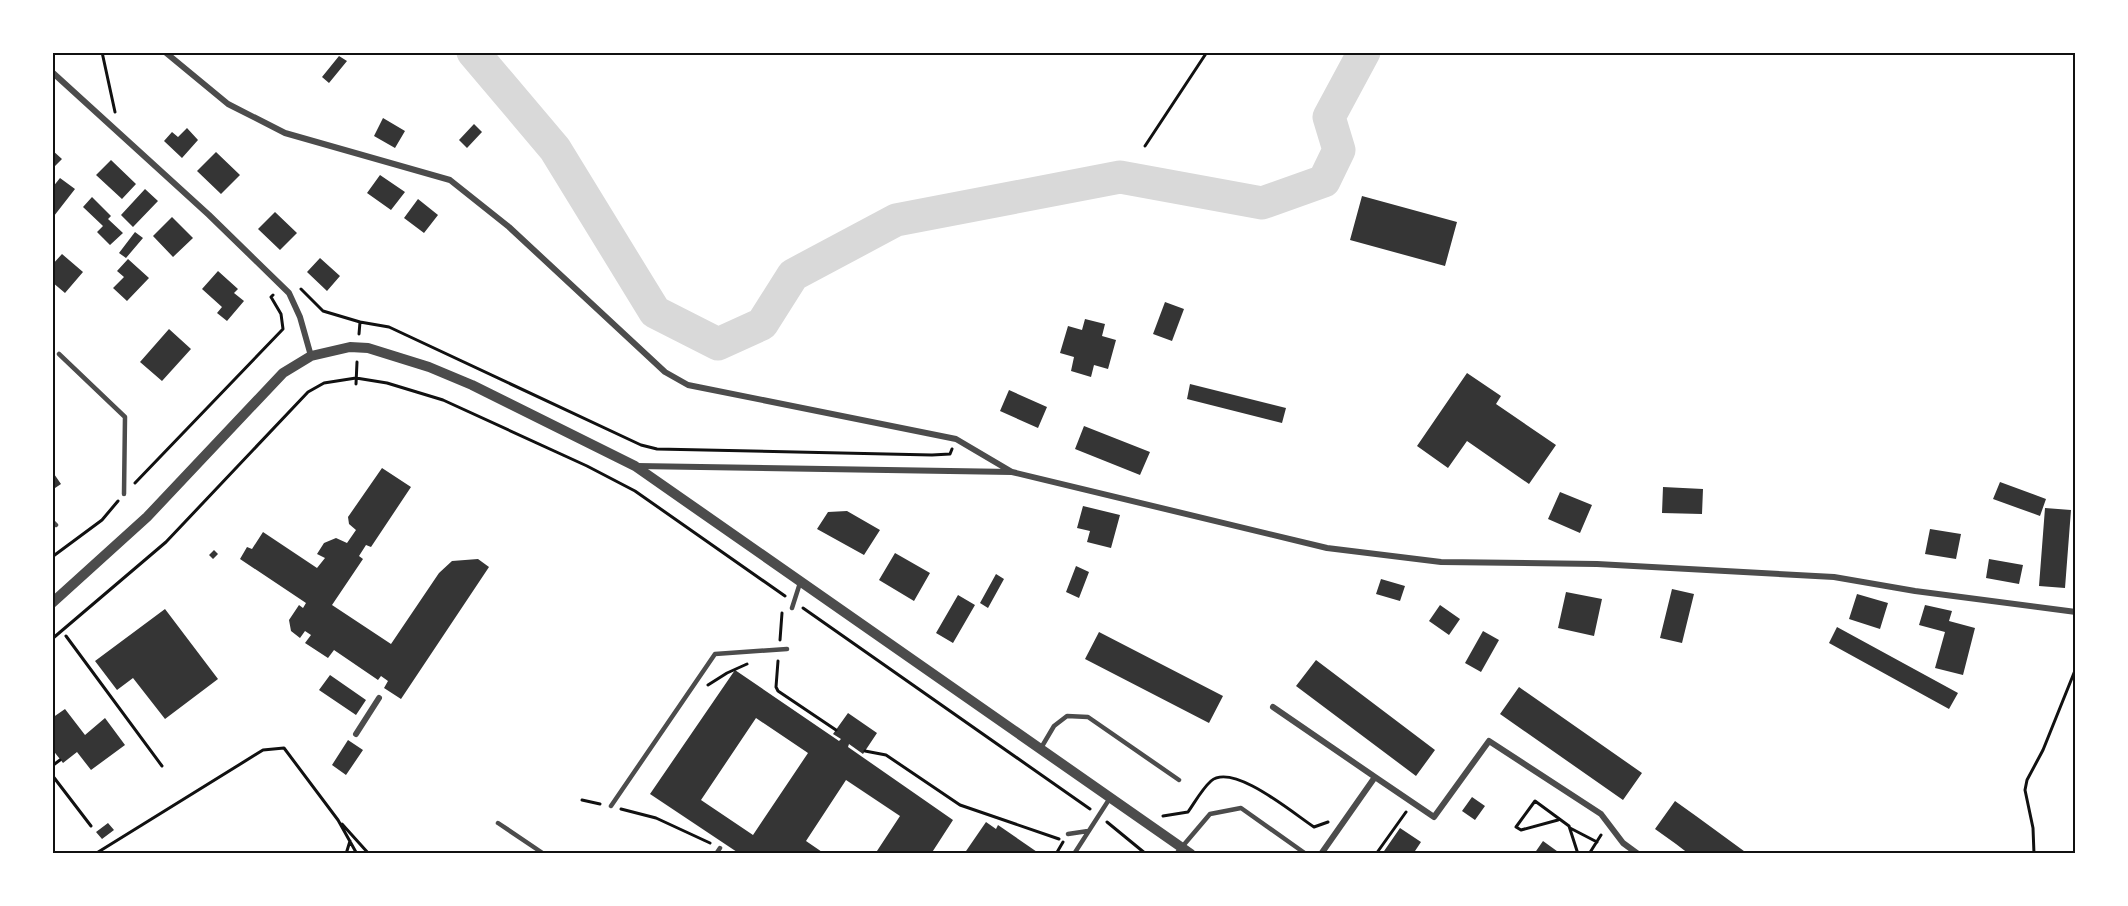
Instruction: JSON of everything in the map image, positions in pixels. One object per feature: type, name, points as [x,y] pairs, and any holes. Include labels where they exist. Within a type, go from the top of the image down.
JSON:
[{"type":"street","points":[[165,52],[228,104],[285,133],[450,180],[509,227],[665,372],[688,385],[956,439],[1012,472]]},
{"type":"street","points":[[52,72],[120,132],[289,293],[300,317],[311,356]]},
{"type":"street","points":[[52,603],[147,517],[283,374],[311,356],[358,346],[383,351],[472,385],[635,466],[1112,796],[1178,850],[1191,854]]},
{"type":"street","points":[[635,466],[1012,472],[1327,548],[1441,562],[1597,564],[1834,577],[1926,593],[2076,612]]},
{"type":"street","points":[[52,598],[76,582]]},
{"type":"street","points":[[356,734],[379,698]]},
{"type":"street","points":[[1273,707],[1434,817],[1489,741],[1601,814],[1623,843],[1638,854]]},
{"type":"street","points":[[1321,854],[1375,777]]},
{"type":"lane","points":[[58,354],[125,417],[124,494]]},
{"type":"lane","points":[[792,608],[800,582]]},
{"type":"lane","points":[[611,806],[715,654],[787,649]]},
{"type":"lane","points":[[1041,748],[1054,726],[1067,716],[1088,717],[1179,780]]},
{"type":"lane","points":[[1074,854],[1112,796]]},
{"type":"lane","points":[[1178,850],[1209,814],[1241,808],[1306,854]]},
{"type":"lane","points":[[498,823],[544,854]]},
{"type":"lane","points":[[1068,834],[1088,831]]},
{"type":"lane","points":[[716,854],[720,848]]},
{"type":"path","points":[[102,52],[104,70],[120,132]]},
{"type":"path","points":[[1145,146],[1207,52]]},
{"type":"path","points":[[52,557],[102,520],[124,494],[283,328],[281,314],[271,297],[290,278],[323,312],[399,331],[641,445],[657,449],[950,454],[956,439]]},
{"type":"path","points":[[356,384],[360,322]]},
{"type":"path","points":[[52,639],[166,542],[308,393],[324,383],[356,378],[387,383],[443,400],[587,466],[635,491],[1099,816],[1146,854]]},
{"type":"path","points":[[782,609],[776,687],[778,691],[836,730]]},
{"type":"path","points":[[66,636],[162,766]]},
{"type":"path","points":[[702,691],[727,673],[751,663]]},
{"type":"path","points":[[2034,854],[2033,828],[2025,790],[2027,780],[2043,750],[2076,668]]},
{"type":"path","points":[[95,854],[263,750],[284,748],[339,820],[369,854]]},
{"type":"path","points":[[865,751],[886,755],[960,805],[1063,842]]},
{"type":"path","points":[[52,766],[60,760]]},
{"type":"path","points":[[52,776],[90,825]]},
{"type":"path","points":[[1155,812],[1171,817],[1188,812],[1211,780],[1221,777],[1243,780],[1314,827],[1332,821]]},
{"type":"path","points":[[582,800],[656,818],[720,848]]},
{"type":"path","points":[[1558,820],[1521,830],[1516,826],[1535,801],[1570,828],[1597,842]]},
{"type":"path","points":[[1376,854],[1413,803]]},
{"type":"path","points":[[339,820],[357,854]]},
{"type":"path","points":[[1570,828],[1578,854]]},
{"type":"path","points":[[1589,854],[1603,831]]},
{"type":"path","points":[[346,854],[350,841]]},
{"type":"building","points":[[339,56],[347,61],[329,83],[322,77]]},
{"type":"building","points":[[383,118],[405,131],[395,148],[374,136]]},
{"type":"building","points":[[474,124],[482,132],[467,148],[459,140]]},
{"type":"building","points":[[187,128],[198,140],[182,158],[164,141],[172,132],[178,137]]},
{"type":"building","points":[[52,150],[62,159],[52,169]]},
{"type":"building","points":[[216,152],[240,175],[221,194],[197,171]]},
{"type":"building","points":[[111,160],[136,184],[122,199],[96,175]]},
{"type":"building","points":[[380,175],[405,192],[391,210],[367,193]]},
{"type":"building","points":[[60,178],[75,189],[54,216],[52,188]]},
{"type":"building","points":[[145,189],[158,201],[133,227],[121,215]]},
{"type":"building","points":[[1362,196],[1457,222],[1445,266],[1350,240]]},
{"type":"building","points":[[92,197],[111,216],[108,219],[123,233],[110,245],[97,232],[103,226],[83,207]]},
{"type":"building","points":[[418,199],[438,215],[424,233],[404,218]]},
{"type":"building","points":[[275,212],[297,233],[280,250],[258,229]]},
{"type":"building","points":[[172,217],[193,238],[173,257],[153,236]]},
{"type":"building","points":[[135,232],[143,238],[126,258],[119,253]]},
{"type":"building","points":[[62,254],[83,272],[65,293],[52,282],[52,265]]},
{"type":"building","points":[[320,258],[340,276],[327,291],[307,272]]},
{"type":"building","points":[[128,259],[149,278],[127,301],[113,288],[124,277],[117,271]]},
{"type":"building","points":[[218,271],[238,289],[234,293],[244,301],[227,321],[217,313],[222,307],[202,289]]},
{"type":"building","points":[[1165,302],[1184,309],[1172,341],[1153,334]]},
{"type":"building","points":[[1085,319],[1105,324],[1102,336],[1116,340],[1108,369],[1094,365],[1091,377],[1071,371],[1074,357],[1060,353],[1068,326],[1082,330]]},
{"type":"building","points":[[169,329],[191,349],[162,381],[140,362]]},
{"type":"building","points":[[1467,373],[1501,396],[1496,404],[1556,445],[1529,484],[1467,441],[1448,468],[1417,446]]},
{"type":"building","points":[[1190,384],[1286,408],[1282,423],[1187,399]]},
{"type":"building","points":[[1009,390],[1047,407],[1038,428],[1000,411]]},
{"type":"building","points":[[1084,426],[1150,452],[1140,475],[1075,449]]},
{"type":"building","points":[[382,468],[411,487],[371,547],[366,545],[359,556],[363,559],[332,605],[391,644],[439,573],[452,561],[478,559],[489,567],[401,699],[384,688],[388,681],[381,676],[378,680],[334,650],[328,658],[305,643],[311,635],[305,631],[300,638],[291,631],[289,620],[299,605],[303,608],[306,603],[240,559],[247,547],[252,549],[263,532],[317,568],[325,558],[317,554],[324,543],[336,538],[347,543],[356,530],[349,524],[348,517]]},
{"type":"building","points":[[52,471],[61,484],[52,490]]},
{"type":"building","points":[[2000,482],[2046,499],[2040,516],[1993,499]]},
{"type":"building","points":[[1663,487],[1703,489],[1702,514],[1662,513]]},
{"type":"building","points":[[1560,492],[1592,505],[1580,533],[1548,519]]},
{"type":"building","points":[[1083,506],[1120,515],[1111,548],[1087,542],[1090,531],[1077,528]]},
{"type":"building","points":[[2045,508],[2071,510],[2065,588],[2039,586]]},
{"type":"building","points":[[847,511],[880,530],[864,555],[817,529],[828,512]]},
{"type":"building","points":[[1930,529],[1961,534],[1956,559],[1925,554]]},
{"type":"building","points":[[214,550],[218,554],[213,559],[209,555]]},
{"type":"building","points":[[895,553],[930,573],[914,601],[879,580]]},
{"type":"building","points":[[1989,559],[2023,565],[2019,584],[1986,578]]},
{"type":"building","points":[[1076,566],[1089,572],[1079,598],[1066,592]]},
{"type":"building","points":[[996,574],[1004,579],[988,608],[980,603]]},
{"type":"building","points":[[1381,579],[1405,586],[1400,601],[1376,594]]},
{"type":"building","points":[[1672,589],[1694,594],[1682,643],[1660,638]]},
{"type":"building","points":[[1566,592],[1602,599],[1594,636],[1558,628]]},
{"type":"building","points":[[1857,594],[1888,603],[1880,629],[1849,619]]},
{"type":"building","points":[[958,595],[975,605],[953,643],[936,633]]},
{"type":"building","points":[[1440,605],[1460,619],[1449,635],[1429,621]]},
{"type":"building","points":[[1925,605],[1952,611],[1949,621],[1975,628],[1963,675],[1935,668],[1945,632],[1919,625]]},
{"type":"building","points":[[165,609],[218,679],[165,719],[133,678],[117,690],[95,661]]},
{"type":"building","points":[[1837,627],[1958,693],[1949,709],[1829,643]]},
{"type":"building","points":[[1483,631],[1499,640],[1481,672],[1465,663]]},
{"type":"building","points":[[1099,632],[1223,696],[1209,723],[1085,659]]},
{"type":"building","points":[[1316,660],[1435,750],[1416,776],[1296,686]]},
{"type":"building","points":[[735,670],[839,741],[841,739],[833,734],[848,713],[877,733],[863,754],[849,744],[848,747],[953,820],[931,854],[875,854],[900,816],[846,780],[806,841],[825,854],[740,854],[650,794]],"holes":[[[756,718],[808,753],[753,835],[701,800]]]},
{"type":"building","points":[[330,675],[366,700],[356,715],[319,690]]},
{"type":"building","points":[[1519,687],[1642,773],[1623,800],[1500,714]]},
{"type":"building","points":[[65,709],[85,735],[105,718],[125,745],[91,770],[77,752],[63,763],[52,749],[52,718]]},
{"type":"building","points":[[348,740],[363,750],[346,775],[332,765]]},
{"type":"building","points":[[1472,797],[1485,806],[1475,820],[1462,811]]},
{"type":"building","points":[[1675,801],[1748,854],[1689,854],[1655,829]]},
{"type":"building","points":[[986,822],[996,829],[998,825],[1040,854],[964,854]]},
{"type":"building","points":[[108,823],[114,830],[102,839],[96,832]]},
{"type":"building","points":[[1400,828],[1421,842],[1413,854],[1382,854]]},
{"type":"building","points":[[1543,841],[1561,854],[1534,854]]},
{"type":"waterway","points":[[473,52],[555,149],[655,312],[718,344],[762,324],[793,275],[896,220],[1120,177],[1262,203],[1324,181],[1339,150],[1329,117],[1364,52]]}]
